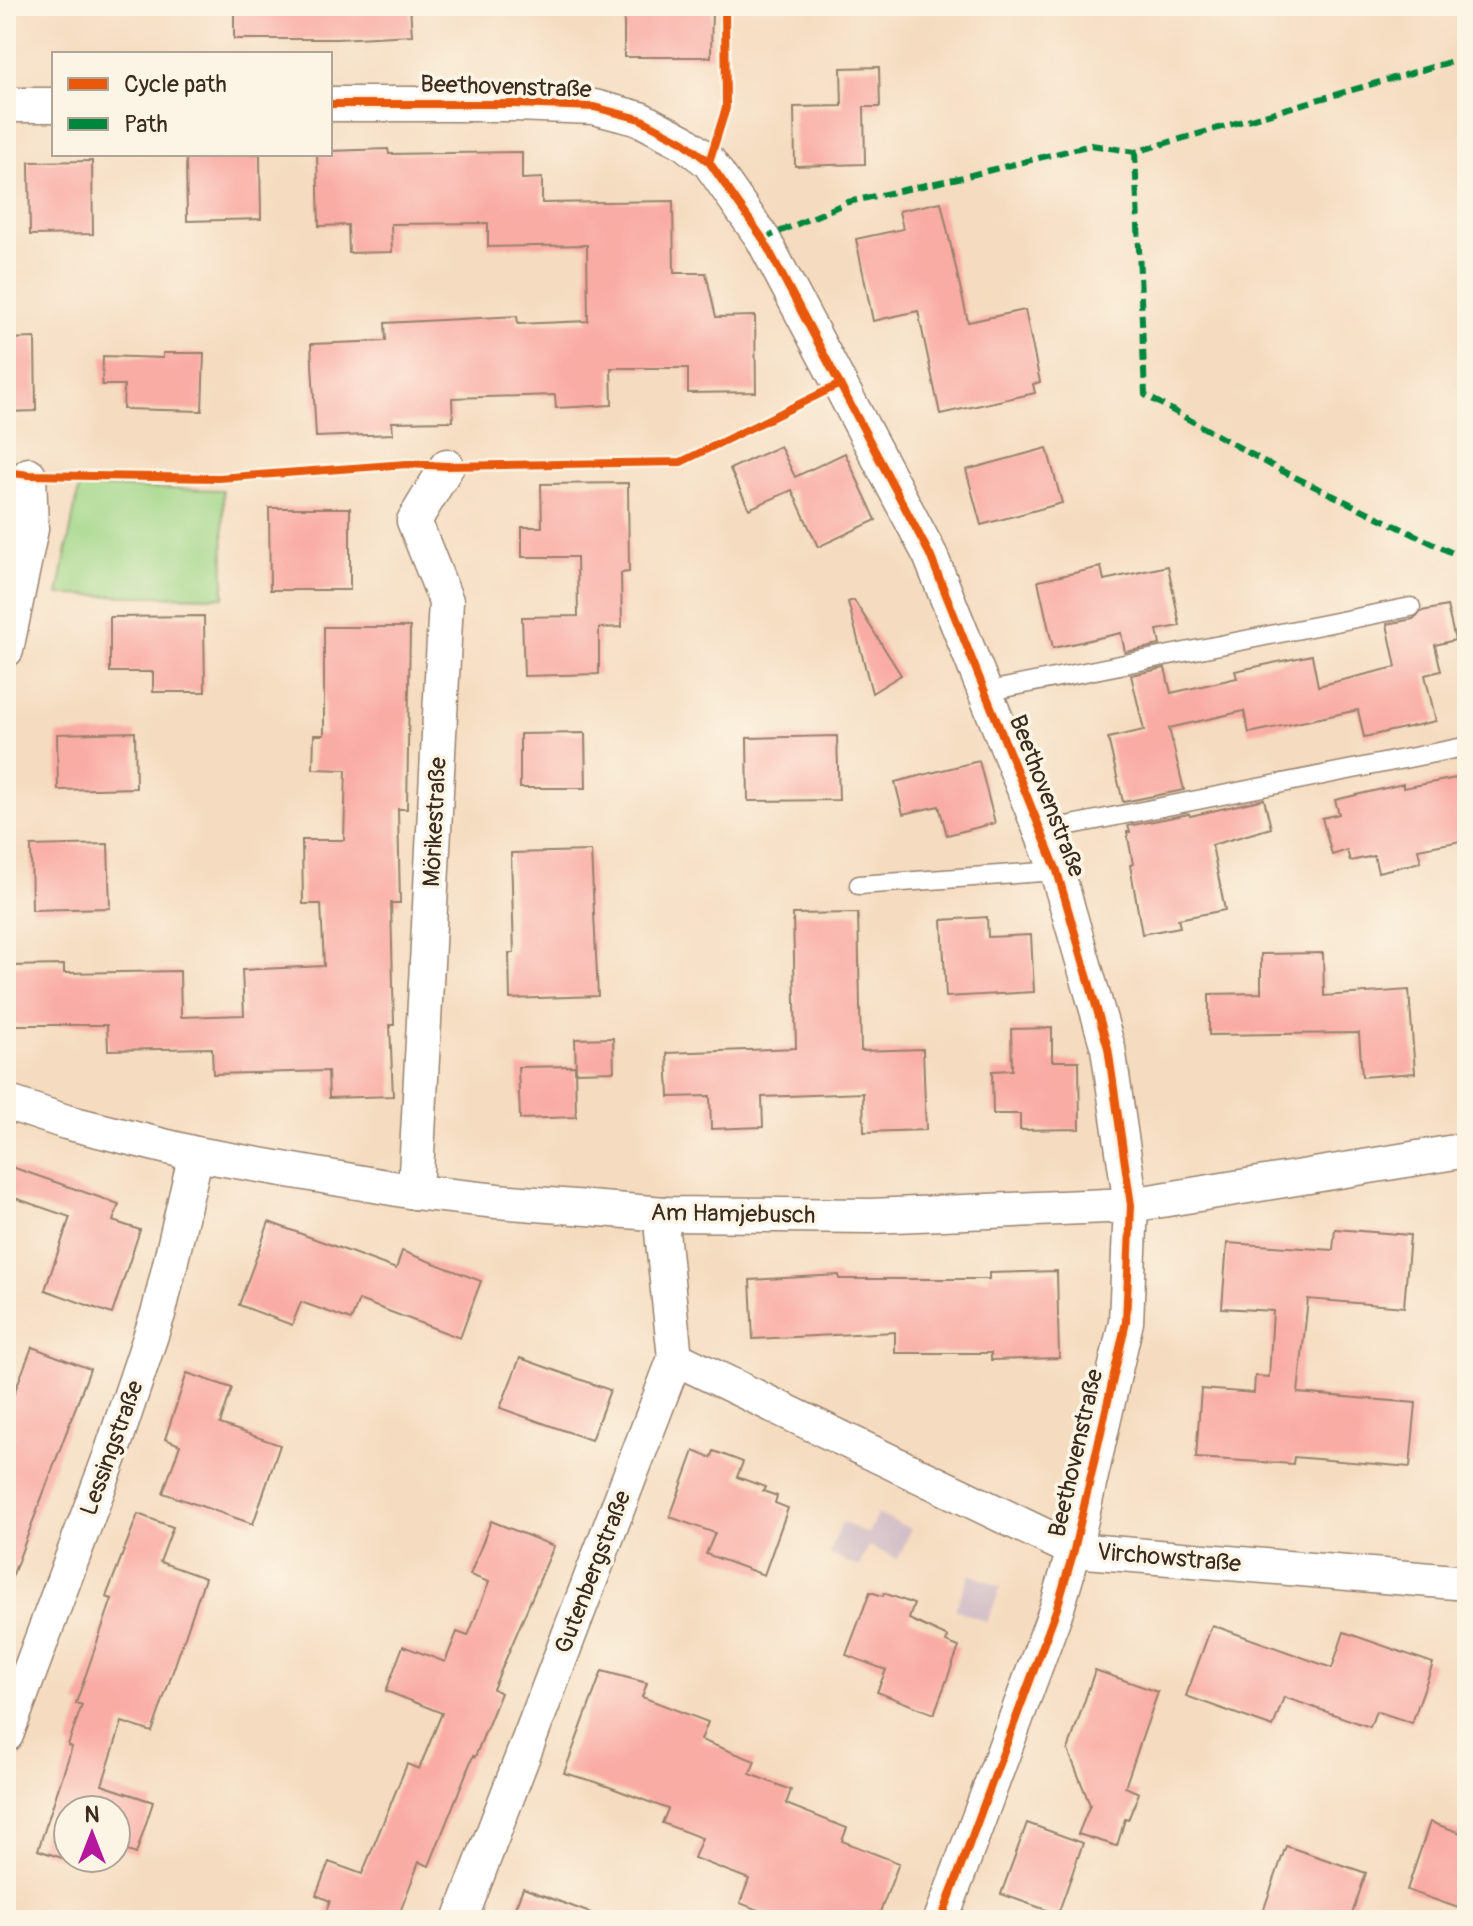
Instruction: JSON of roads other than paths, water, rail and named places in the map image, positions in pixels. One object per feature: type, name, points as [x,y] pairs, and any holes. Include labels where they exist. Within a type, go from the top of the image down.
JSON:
[{"type":"street","name":"Beethovenstraße","points":[[332,104],[594,107],[640,119],[682,141],[709,162],[763,239],[930,555],[1057,871],[1108,1048],[1131,1205],[1126,1322],[1074,1550],[1057,1608],[941,1920]]},
{"type":"street","points":[[6,105],[52,105]]},
{"type":"street","name":"Mörikestraße","points":[[415,1192],[446,601],[414,521],[447,466]]},
{"type":"street","points":[[6,650],[31,529],[29,475]]},
{"type":"street","name":"Am Hamjebusch","points":[[6,1102],[66,1122],[196,1154],[415,1192],[665,1214],[870,1216],[1131,1205],[1467,1150]]},
{"type":"street","name":"Lessingstraße","points":[[6,1735],[111,1454],[159,1311],[196,1154]]},
{"type":"street","name":"Gutenbergstraße","points":[[460,1920],[675,1358],[662,1232],[665,1214]]},
{"type":"street","name":"Virchowstraße","points":[[675,1358],[1074,1550],[1467,1583]]},
{"type":"lane","name":"Beethovenstraße","points":[[984,692],[1411,607]]},
{"type":"lane","name":"Beethovenstraße","points":[[1041,831],[1464,747]]},
{"type":"lane","points":[[859,885],[1057,871]]}]
